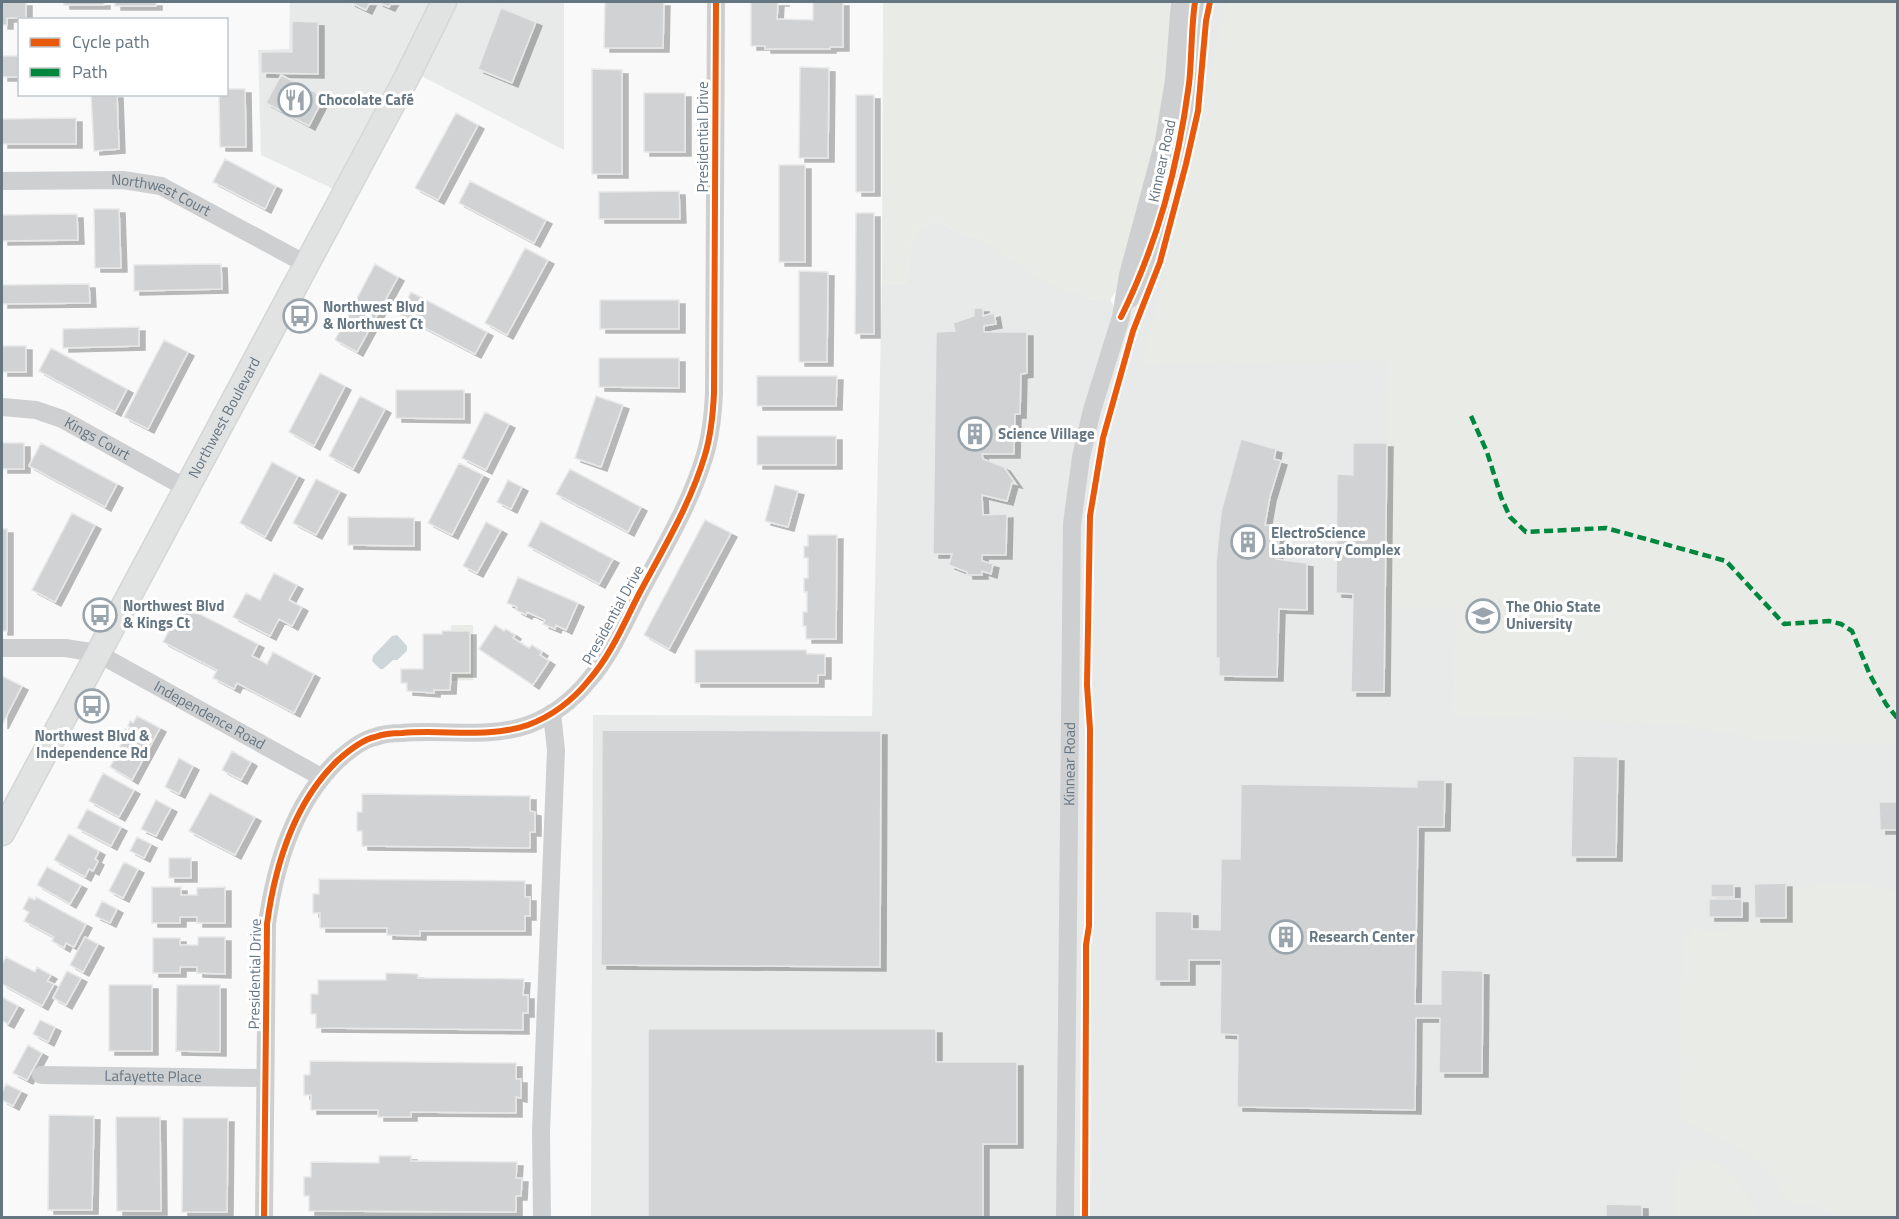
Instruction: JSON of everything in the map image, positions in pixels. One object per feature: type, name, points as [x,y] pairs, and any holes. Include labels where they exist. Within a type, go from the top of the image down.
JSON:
[{"type":"main road","name":"Northwest Boulevard","points":[[2,833],[407,77],[444,2]]},
{"type":"street","name":"Presidential Drive","points":[[264,1218],[267,924],[271,890],[279,860],[303,805],[321,777],[347,752],[373,737],[402,733],[471,733],[508,730],[528,725],[552,713],[571,699],[590,680],[605,658],[683,511],[706,453],[712,421],[716,362],[716,2]]},
{"type":"street","name":"Kinnear Road","points":[[1065,1218],[1072,524],[1081,457],[1089,422],[1121,317],[1128,274],[1164,141],[1174,80],[1180,2]]},
{"type":"street","name":"Kinnear Road","points":[[1121,317],[1140,278],[1161,220],[1179,149],[1189,81],[1195,2]]},
{"type":"street","name":"Northwest Court","points":[[2,181],[123,180],[161,186],[306,264]]},
{"type":"street","name":"Kings Court","points":[[2,406],[36,410],[62,420],[186,488]]},
{"type":"street","points":[[2,648],[65,648],[97,653]]},
{"type":"street","name":"Independence Road","points":[[97,653],[321,777]]},
{"type":"street","points":[[542,1218],[541,1132],[556,750],[552,713]]},
{"type":"street","name":"Lafayette Place","points":[[41,1075],[265,1078]]},
{"type":"shaded area","points":[[290,2],[564,2],[564,150],[414,72],[346,195],[261,155],[258,50],[289,49]]},
{"type":"shaded area","points":[[883,2],[1170,2],[1172,19],[1165,100],[1154,160],[1116,291],[1110,300],[1089,298],[1049,285],[980,240],[936,221],[919,228],[912,243],[905,284],[882,283]]},
{"type":"shaded area","name":"The Ohio State University","points":[[1195,2],[1897,2],[1897,1217],[591,1218],[593,715],[872,716],[882,283],[905,284],[912,243],[919,228],[936,221],[980,240],[1089,298],[1110,300],[1121,316]]},
{"type":"shaded area","points":[[1227,2],[1897,2],[1897,744],[1801,743],[1755,739],[1675,724],[1453,715],[1455,609],[1385,608],[1389,361],[1143,363]]},
{"type":"shaded area","points":[[451,625],[473,625],[473,680],[451,681],[451,673],[470,672],[470,631],[451,631]]},
{"type":"shaded area","points":[[397,635],[407,646],[407,651],[397,660],[393,660],[380,669],[372,661],[373,656],[392,636]]},
{"type":"shaded area","points":[[1818,885],[1871,885],[1897,890],[1897,1217],[1839,1216],[1804,1203],[1792,1204],[1783,1200],[1775,1178],[1746,1153],[1728,1141],[1680,1120],[1678,1103],[1681,1069],[1679,1009],[1683,941],[1693,928],[1724,932],[1767,912],[1781,894],[1794,887],[1810,888]]},
{"type":"shaded area","points":[[1683,1158],[1711,1162],[1729,1171],[1742,1188],[1756,1217],[1675,1217],[1674,1180]]},
{"type":"building","points":[[2,2],[26,2],[26,18],[7,18],[7,25],[2,25]]},
{"type":"building","points":[[64,2],[104,2],[104,5],[64,5]]},
{"type":"building","points":[[115,2],[156,2],[156,6],[115,6]]},
{"type":"building","points":[[349,2],[370,2],[366,10]]},
{"type":"building","points":[[377,2],[392,2],[389,7]]},
{"type":"building","points":[[605,2],[664,2],[663,48],[604,48]]},
{"type":"building","points":[[751,2],[778,2],[777,19],[813,20],[813,2],[843,2],[843,47],[765,49],[765,46],[751,46]]},
{"type":"building","points":[[501,8],[536,22],[512,83],[478,69]]},
{"type":"building","points":[[292,21],[318,22],[318,74],[261,73],[261,52],[292,52]]},
{"type":"building","points":[[2,56],[18,56],[18,77],[2,77]]},
{"type":"building","points":[[800,67],[829,68],[828,158],[799,158]]},
{"type":"building","points":[[592,69],[622,70],[622,174],[592,174]]},
{"type":"building","name":"Chocolate Café","points":[[281,75],[324,97],[309,126],[266,103]]},
{"type":"building","points":[[228,89],[245,89],[246,147],[220,147],[219,96],[228,96]]},
{"type":"building","points":[[644,93],[685,93],[685,152],[644,152]]},
{"type":"building","points":[[856,95],[874,95],[874,192],[856,192]]},
{"type":"building","points":[[91,96],[117,96],[119,149],[94,151]]},
{"type":"building","points":[[456,113],[478,125],[438,200],[415,188]]},
{"type":"building","points":[[76,118],[76,144],[2,144],[2,119]]},
{"type":"building","points":[[225,159],[276,186],[265,209],[213,182]]},
{"type":"building","points":[[779,165],[805,165],[805,262],[779,262]]},
{"type":"building","points":[[470,181],[546,220],[534,243],[459,203]]},
{"type":"building","points":[[679,191],[680,219],[599,219],[599,192]]},
{"type":"building","points":[[94,209],[119,209],[121,268],[95,268]]},
{"type":"building","points":[[856,213],[874,213],[874,334],[855,334]]},
{"type":"building","points":[[77,214],[78,240],[2,241],[2,215]]},
{"type":"building","points":[[525,248],[548,260],[507,335],[485,323]]},
{"type":"building","points":[[221,264],[222,289],[134,291],[134,265]]},
{"type":"building","points":[[375,264],[398,277],[357,352],[335,340]]},
{"type":"building","points":[[799,271],[828,272],[827,362],[799,362]]},
{"type":"building","points":[[89,284],[90,303],[2,304],[2,285]]},
{"type":"building","points":[[411,292],[487,332],[475,354],[400,315]]},
{"type":"building","points":[[600,300],[679,300],[679,329],[600,329]]},
{"type":"building","name":"Science Village","points":[[974,308],[983,308],[983,316],[994,313],[996,324],[984,326],[984,332],[1027,332],[1027,373],[1021,374],[1020,414],[1015,414],[1014,454],[982,454],[983,459],[1004,467],[1016,484],[1012,483],[1007,501],[982,495],[983,515],[1007,514],[1006,555],[982,555],[982,561],[993,564],[991,574],[982,571],[982,575],[967,575],[967,572],[949,565],[952,554],[933,554],[936,332],[955,331],[953,323],[974,316]]},
{"type":"building","points":[[139,327],[139,346],[63,348],[63,329]]},
{"type":"building","points":[[164,340],[188,352],[148,429],[124,417]]},
{"type":"building","points":[[2,346],[26,346],[26,372],[2,372]]},
{"type":"building","points":[[51,348],[127,389],[115,412],[39,371]]},
{"type":"building","points":[[599,358],[679,358],[679,388],[599,387]]},
{"type":"building","points":[[320,373],[345,386],[314,446],[289,432]]},
{"type":"building","points":[[757,376],[837,376],[836,406],[757,406]]},
{"type":"building","points":[[396,390],[464,390],[464,419],[396,418]]},
{"type":"building","points":[[360,396],[385,409],[353,469],[329,456]]},
{"type":"building","points":[[596,396],[623,405],[601,467],[575,458]]},
{"type":"building","points":[[485,412],[509,424],[486,470],[462,458]]},
{"type":"building","points":[[757,436],[836,436],[836,465],[757,465]]},
{"type":"building","name":"ElectroScience Laboratory Complex","points":[[1241,439],[1276,449],[1274,459],[1281,461],[1270,497],[1265,525],[1281,526],[1276,559],[1307,563],[1307,610],[1279,609],[1277,677],[1219,676],[1219,658],[1216,658],[1216,562],[1221,512]]},
{"type":"building","points":[[2,443],[24,443],[24,469],[2,469]]},
{"type":"building","points":[[41,443],[117,484],[105,507],[29,466]]},
{"type":"building","points":[[1353,443],[1387,443],[1384,692],[1351,692],[1353,594],[1336,593],[1337,474],[1353,475]]},
{"type":"building","points":[[272,462],[298,476],[265,537],[240,523]]},
{"type":"building","points":[[459,463],[483,475],[452,535],[428,523]]},
{"type":"building","points":[[570,469],[641,507],[628,532],[556,494]]},
{"type":"building","points":[[316,479],[340,491],[316,535],[293,523]]},
{"type":"building","points":[[508,480],[522,487],[511,509],[497,502]]},
{"type":"building","points":[[775,485],[798,491],[788,527],[765,521]]},
{"type":"building","points":[[72,513],[95,525],[55,602],[32,590]]},
{"type":"building","points":[[348,517],[414,518],[414,546],[348,545]]},
{"type":"building","points":[[705,520],[731,533],[669,649],[644,635]]},
{"type":"building","points":[[541,521],[613,559],[599,584],[528,546]]},
{"type":"building","points":[[486,522],[501,530],[477,573],[463,566]]},
{"type":"building","points":[[2,529],[7,529],[7,631],[2,631]]},
{"type":"building","points":[[808,535],[837,535],[836,639],[806,639],[803,612],[807,612],[804,578],[808,578],[808,558],[804,558],[804,546],[808,546]]},
{"type":"building","points":[[274,573],[297,585],[289,600],[302,607],[292,626],[279,619],[270,636],[233,617],[246,593],[260,600]]},
{"type":"building","points":[[518,577],[578,603],[566,630],[556,625],[555,629],[543,624],[545,620],[527,612],[526,615],[516,610],[517,607],[507,603]]},
{"type":"building","points":[[182,605],[258,644],[252,656],[267,664],[273,652],[314,674],[294,713],[237,683],[234,689],[213,678],[217,670],[163,642]]},
{"type":"building","points":[[495,625],[515,635],[513,638],[529,648],[532,645],[549,661],[533,685],[479,649]]},
{"type":"building","points":[[442,631],[470,631],[470,673],[451,673],[450,690],[434,690],[434,693],[407,691],[407,683],[401,683],[401,669],[423,669],[423,634],[442,634]]},
{"type":"building","points":[[695,650],[806,650],[807,654],[825,654],[825,675],[818,675],[818,683],[695,683]]},
{"type":"building","points":[[2,676],[22,686],[2,725]]},
{"type":"building","points":[[137,716],[160,728],[132,780],[110,767],[114,760],[111,758],[113,753],[116,754],[126,735],[123,734],[125,729],[128,731],[130,721],[133,723]]},
{"type":"building","points":[[602,730],[881,731],[880,967],[601,965]]},
{"type":"building","points":[[232,751],[251,762],[241,780],[222,770]]},
{"type":"building","points":[[1573,756],[1618,757],[1616,857],[1571,857]]},
{"type":"building","points":[[179,758],[193,766],[179,794],[165,787]]},
{"type":"building","points":[[103,773],[134,790],[119,817],[89,801]]},
{"type":"building","name":"Research Center","points":[[1417,780],[1445,780],[1444,827],[1418,827],[1415,1004],[1441,1004],[1441,970],[1483,971],[1482,1073],[1439,1073],[1440,1018],[1416,1018],[1415,1110],[1237,1107],[1238,1035],[1220,1034],[1221,960],[1189,960],[1189,981],[1155,981],[1155,911],[1192,912],[1192,929],[1220,930],[1221,859],[1240,859],[1241,784],[1417,787]]},
{"type":"building","points":[[210,793],[255,817],[235,855],[189,831]]},
{"type":"building","points":[[362,794],[530,796],[530,811],[535,812],[535,832],[530,832],[530,848],[362,846],[362,831],[357,831],[357,812],[362,812]]},
{"type":"building","points":[[156,800],[171,808],[156,836],[141,829]]},
{"type":"building","points":[[1879,802],[1898,802],[1898,830],[1880,830]]},
{"type":"building","points":[[87,809],[121,827],[111,846],[77,828]]},
{"type":"building","points":[[69,834],[99,851],[95,859],[98,861],[93,871],[89,869],[85,877],[54,860]]},
{"type":"building","points":[[137,837],[151,844],[144,858],[130,851]]},
{"type":"building","points":[[169,858],[191,858],[191,878],[169,878]]},
{"type":"building","points":[[124,862],[138,869],[123,898],[109,891]]},
{"type":"building","points":[[47,867],[81,885],[70,904],[37,885]]},
{"type":"building","points":[[319,879],[525,881],[525,897],[530,897],[530,916],[525,916],[525,931],[420,931],[420,936],[387,935],[387,928],[320,928],[320,913],[313,913],[313,894],[319,894]]},
{"type":"building","points":[[1786,883],[1786,918],[1755,918],[1754,884]]},
{"type":"building","points":[[1711,884],[1734,884],[1734,897],[1711,897]]},
{"type":"building","points":[[152,887],[181,887],[181,895],[197,895],[197,888],[225,887],[225,923],[197,923],[197,917],[180,917],[180,923],[152,923]]},
{"type":"building","points":[[29,897],[35,900],[36,897],[86,924],[74,947],[66,943],[64,948],[52,941],[54,937],[24,921],[29,912],[23,909]]},
{"type":"building","points":[[1709,899],[1742,899],[1742,917],[1709,917]]},
{"type":"building","points":[[102,901],[117,909],[110,923],[95,916]]},
{"type":"building","points":[[85,937],[98,944],[83,972],[70,965]]},
{"type":"building","points":[[198,937],[225,937],[225,974],[197,973],[197,967],[180,967],[180,973],[153,973],[153,938],[180,938],[180,945],[198,945]]},
{"type":"building","points":[[6,957],[35,972],[37,967],[51,975],[47,981],[54,984],[42,1006],[2,984],[2,964]]},
{"type":"building","points":[[67,971],[81,978],[66,1005],[53,998]]},
{"type":"building","points":[[386,973],[418,974],[418,978],[524,979],[523,995],[528,995],[528,1013],[523,1013],[523,1030],[316,1028],[316,1014],[311,1014],[311,994],[318,994],[318,980],[386,980]]},
{"type":"building","points":[[109,985],[152,985],[152,1051],[109,1051]]},
{"type":"building","points":[[177,985],[220,985],[220,1052],[176,1051]]},
{"type":"building","points":[[2,997],[18,1006],[8,1024],[2,1021]]},
{"type":"building","points":[[40,1020],[55,1027],[48,1042],[33,1034]]},
{"type":"building","points":[[648,1029],[936,1029],[936,1062],[1017,1062],[1017,1144],[983,1144],[983,1218],[648,1218]]},
{"type":"building","points":[[28,1045],[42,1053],[27,1080],[13,1073]]},
{"type":"building","points":[[310,1061],[516,1063],[516,1079],[521,1079],[521,1098],[516,1097],[516,1113],[411,1112],[411,1117],[378,1117],[378,1110],[311,1110],[311,1095],[304,1095],[304,1075],[310,1075]]},
{"type":"building","points":[[6,1084],[21,1091],[13,1106],[2,1100]]},
{"type":"building","points":[[49,1115],[94,1116],[92,1210],[48,1210]]},
{"type":"building","points":[[116,1117],[160,1117],[161,1211],[117,1211]]},
{"type":"building","points":[[183,1118],[228,1118],[227,1212],[182,1212]]},
{"type":"building","points":[[379,1156],[411,1156],[411,1161],[517,1162],[516,1178],[522,1178],[521,1196],[516,1196],[516,1212],[309,1211],[309,1196],[304,1196],[304,1177],[311,1177],[311,1162],[379,1163]]},
{"type":"building","points":[[1606,1204],[1642,1205],[1642,1218],[1606,1218]]},
{"type":"marked path","points":[[1471,416],[1487,452],[1501,497],[1510,517],[1526,532],[1606,528],[1726,561],[1784,624],[1829,621],[1841,624],[1852,631],[1870,675],[1886,704],[1898,719]]},
{"type":"cycle path","points":[[264,1218],[267,924],[275,880],[288,836],[309,796],[337,761],[354,747],[370,739],[395,733],[497,732],[528,725],[554,712],[569,701],[589,680],[611,649],[675,526],[699,473],[709,440],[714,393],[716,2]]},
{"type":"cycle path","points":[[1121,317],[1156,232],[1179,145],[1189,84],[1195,2]]},
{"type":"cycle path","points":[[1085,1218],[1086,945],[1089,926],[1090,729],[1087,685],[1090,516],[1103,438],[1133,331],[1160,262],[1186,164],[1198,111],[1206,21],[1210,2]]},
{"type":"place","name":"Chocolate Café","points":[[295,100]]},
{"type":"place","name":"Northwest Blvd & Northwest Ct","points":[[300,316]]},
{"type":"place","name":"Science Village","points":[[975,434]]},
{"type":"place","name":"ElectroScience Laboratory Complex","points":[[1248,542]]},
{"type":"place","name":"Northwest Blvd & Kings Ct","points":[[100,615]]},
{"type":"place","name":"The Ohio State University","points":[[1483,616]]},
{"type":"place","name":"Northwest Blvd & Independence Rd","points":[[92,706]]},
{"type":"place","name":"Research Center","points":[[1286,937]]}]
